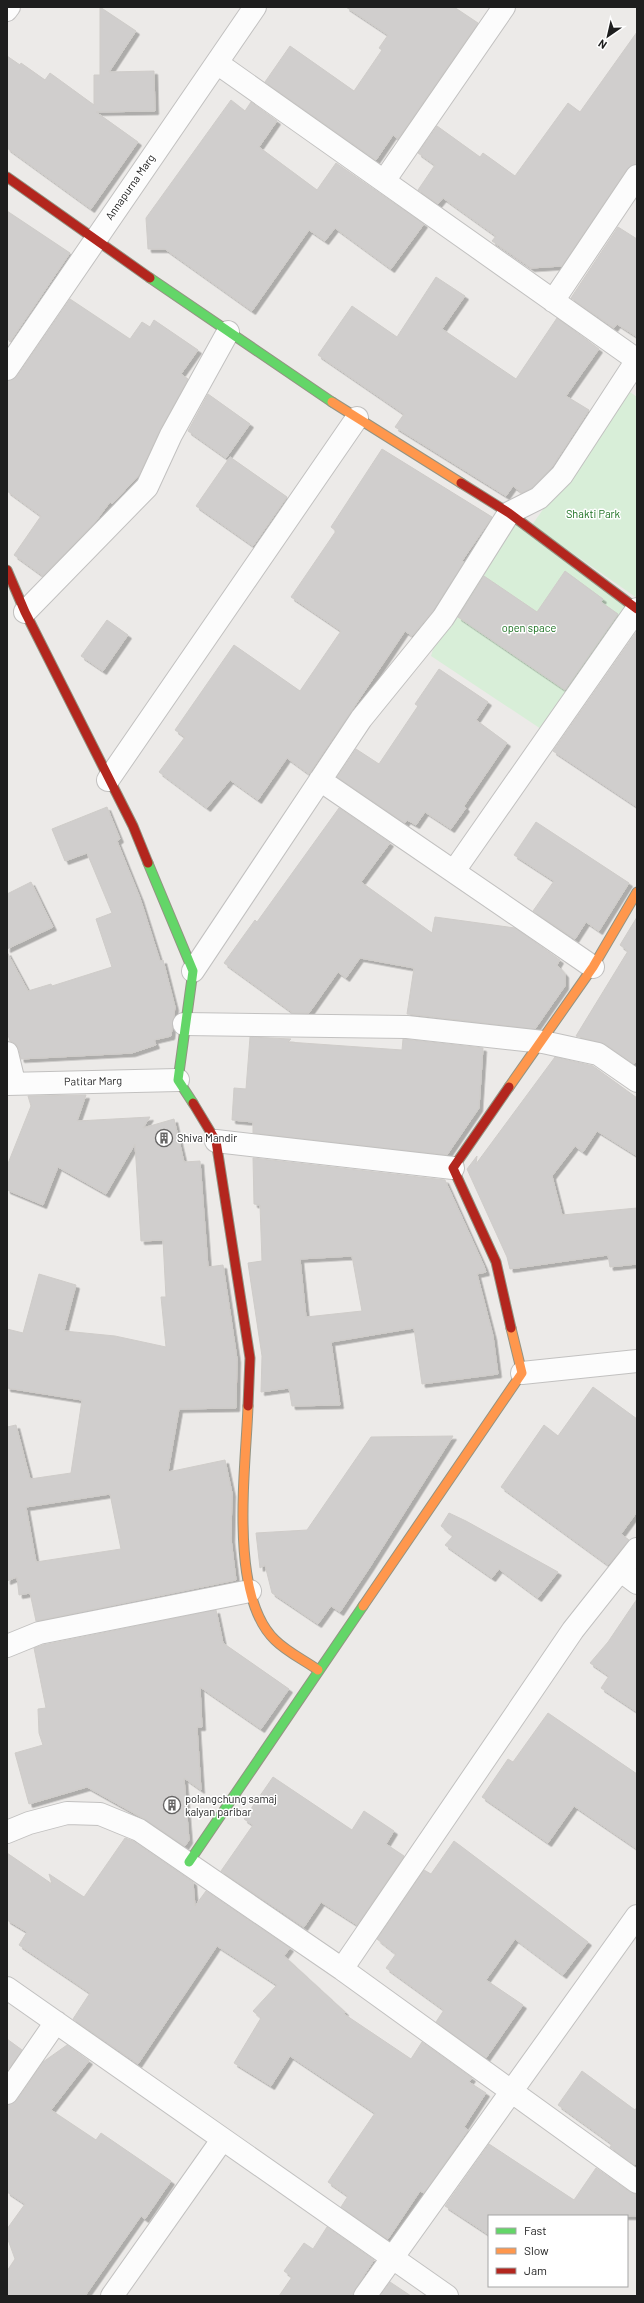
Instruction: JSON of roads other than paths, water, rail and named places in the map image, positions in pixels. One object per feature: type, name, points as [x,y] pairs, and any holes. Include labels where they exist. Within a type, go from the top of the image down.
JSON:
[{"type":"street","name":"Annapurna Marg","points":[[7,369],[95,238],[255,7]]},
{"type":"street","points":[[384,181],[504,7]]},
{"type":"street","points":[[217,63],[637,360],[562,475],[539,498],[509,513],[443,618],[361,719],[193,971],[184,1024],[178,1080],[216,1141],[250,1358],[243,1539],[250,1591],[257,1613],[275,1640],[318,1670]]},
{"type":"street","points":[[553,301],[637,176]]},
{"type":"street","points":[[7,177],[228,332],[357,418],[509,513],[637,609],[454,871]]},
{"type":"street","points":[[25,612],[147,487],[171,435],[228,332]]},
{"type":"street","points":[[108,780],[357,418]]},
{"type":"street","points":[[7,570],[25,612],[108,780],[133,826],[193,971]]},
{"type":"street","points":[[320,780],[593,967]]},
{"type":"street","points":[[453,1168],[543,1042],[593,967],[637,892]]},
{"type":"street","points":[[184,1024],[407,1027],[543,1042],[598,1054],[637,1081]]},
{"type":"street","points":[[7,1053],[10,1083]]},
{"type":"street","name":"Patitar Marg","points":[[10,1083],[178,1080]]},
{"type":"street","points":[[216,1141],[453,1168]]},
{"type":"street","points":[[189,1862],[318,1670],[522,1373],[496,1262],[453,1168]]},
{"type":"street","points":[[522,1373],[637,1361]]},
{"type":"street","points":[[342,1969],[573,1630],[629,1577],[637,1548]]},
{"type":"street","points":[[7,1646],[39,1633],[250,1591]]},
{"type":"street","points":[[7,1832],[28,1823],[67,1813],[100,1814],[139,1830],[189,1862],[342,1969],[637,2182]]},
{"type":"street","points":[[365,2296],[513,2092],[637,1916]]},
{"type":"street","points":[[7,1988],[222,2140],[447,2296]]},
{"type":"street","points":[[7,2094],[56,2022]]},
{"type":"street","points":[[112,2296],[222,2140]]},
{"type":"lane","points":[[7,11],[10,7]]},
{"type":"place","name":"Shiva Mandir","points":[[164,1138]]},
{"type":"place","name":"polangchung samaj kalyan paribar","points":[[172,1805]]},
{"type":"park label","name":"Shakti Park","points":[[593,514]]},
{"type":"park label","name":"open space","points":[[529,628]]}]
